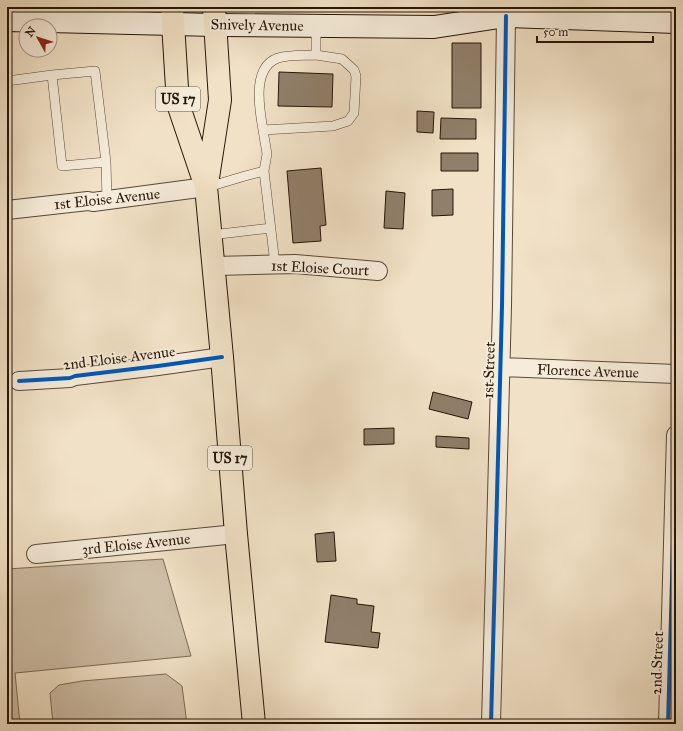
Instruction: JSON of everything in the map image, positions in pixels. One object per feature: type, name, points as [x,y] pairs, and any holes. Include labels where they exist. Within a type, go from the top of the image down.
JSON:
[{"type":"highway","name":"US 17","points":[[172,15],[178,104],[206,187],[254,724]]},
{"type":"highway","name":"US 17","points":[[206,187],[220,100],[214,16]]},
{"type":"main road","name":"Snively Avenue","points":[[470,7],[506,16]]},
{"type":"main road","name":"Snively Avenue","points":[[7,20],[172,15],[214,16],[316,26],[434,27],[506,16],[676,22]]},
{"type":"street","name":"1st Street","points":[[490,724],[501,367],[506,16]]},
{"type":"street","name":"1st Eloise Avenue","points":[[7,210],[107,200],[206,187]]},
{"type":"street","name":"1st Eloise Court","points":[[214,266],[295,264],[378,271]]},
{"type":"street","name":"2nd Eloise Avenue","points":[[19,381],[70,378],[75,376],[222,357]]},
{"type":"street","name":"Florence Avenue","points":[[501,367],[676,374]]},
{"type":"street","name":"2nd Street","points":[[668,724],[676,436]]},
{"type":"street","name":"3rd Eloise Avenue","points":[[36,554],[236,534]]},
{"type":"lane","points":[[316,26],[316,55]]},
{"type":"lane","points":[[263,130],[333,126],[348,120],[354,113],[356,76],[354,70],[342,59],[316,55],[282,57],[272,61],[262,74],[259,90],[260,111],[263,130],[267,154],[264,171],[275,264]]},
{"type":"lane","points":[[7,81],[95,71],[95,99],[98,126],[106,162],[107,200]]},
{"type":"lane","points":[[52,75],[59,102],[62,130],[62,166],[106,162]]},
{"type":"lane","points":[[206,187],[264,171]]},
{"type":"lane","points":[[211,235],[271,228]]},
{"type":"shaded area","points":[[163,559],[191,656],[15,673],[20,724],[7,724],[7,569]]},
{"type":"shaded area","points":[[166,674],[182,686],[187,724],[53,724],[50,693],[59,685],[82,681]]},
{"type":"building","points":[[452,43],[481,43],[481,108],[452,108]]},
{"type":"building","points":[[279,72],[333,74],[332,107],[278,106]]},
{"type":"building","points":[[417,111],[434,112],[433,133],[417,132]]},
{"type":"building","points":[[441,118],[476,119],[476,139],[440,139]]},
{"type":"building","points":[[441,153],[478,153],[478,171],[441,171]]},
{"type":"building","points":[[321,168],[326,225],[320,226],[321,241],[293,243],[287,171]]},
{"type":"building","points":[[453,189],[453,215],[432,216],[432,190]]},
{"type":"building","points":[[386,191],[405,193],[403,229],[384,228]]},
{"type":"building","points":[[433,392],[472,402],[468,419],[429,409]]},
{"type":"building","points":[[394,428],[394,444],[364,445],[364,429]]},
{"type":"building","points":[[436,436],[469,438],[469,449],[436,447]]},
{"type":"building","points":[[334,532],[336,561],[317,562],[315,534]]},
{"type":"building","points":[[331,595],[357,599],[357,604],[374,606],[371,632],[380,633],[378,648],[325,642]]},
{"type":"cycle path","points":[[491,724],[502,306],[506,16]]},
{"type":"cycle path","points":[[19,381],[70,378],[75,376],[222,357]]},
{"type":"cycle path","points":[[668,724],[676,435]]}]
